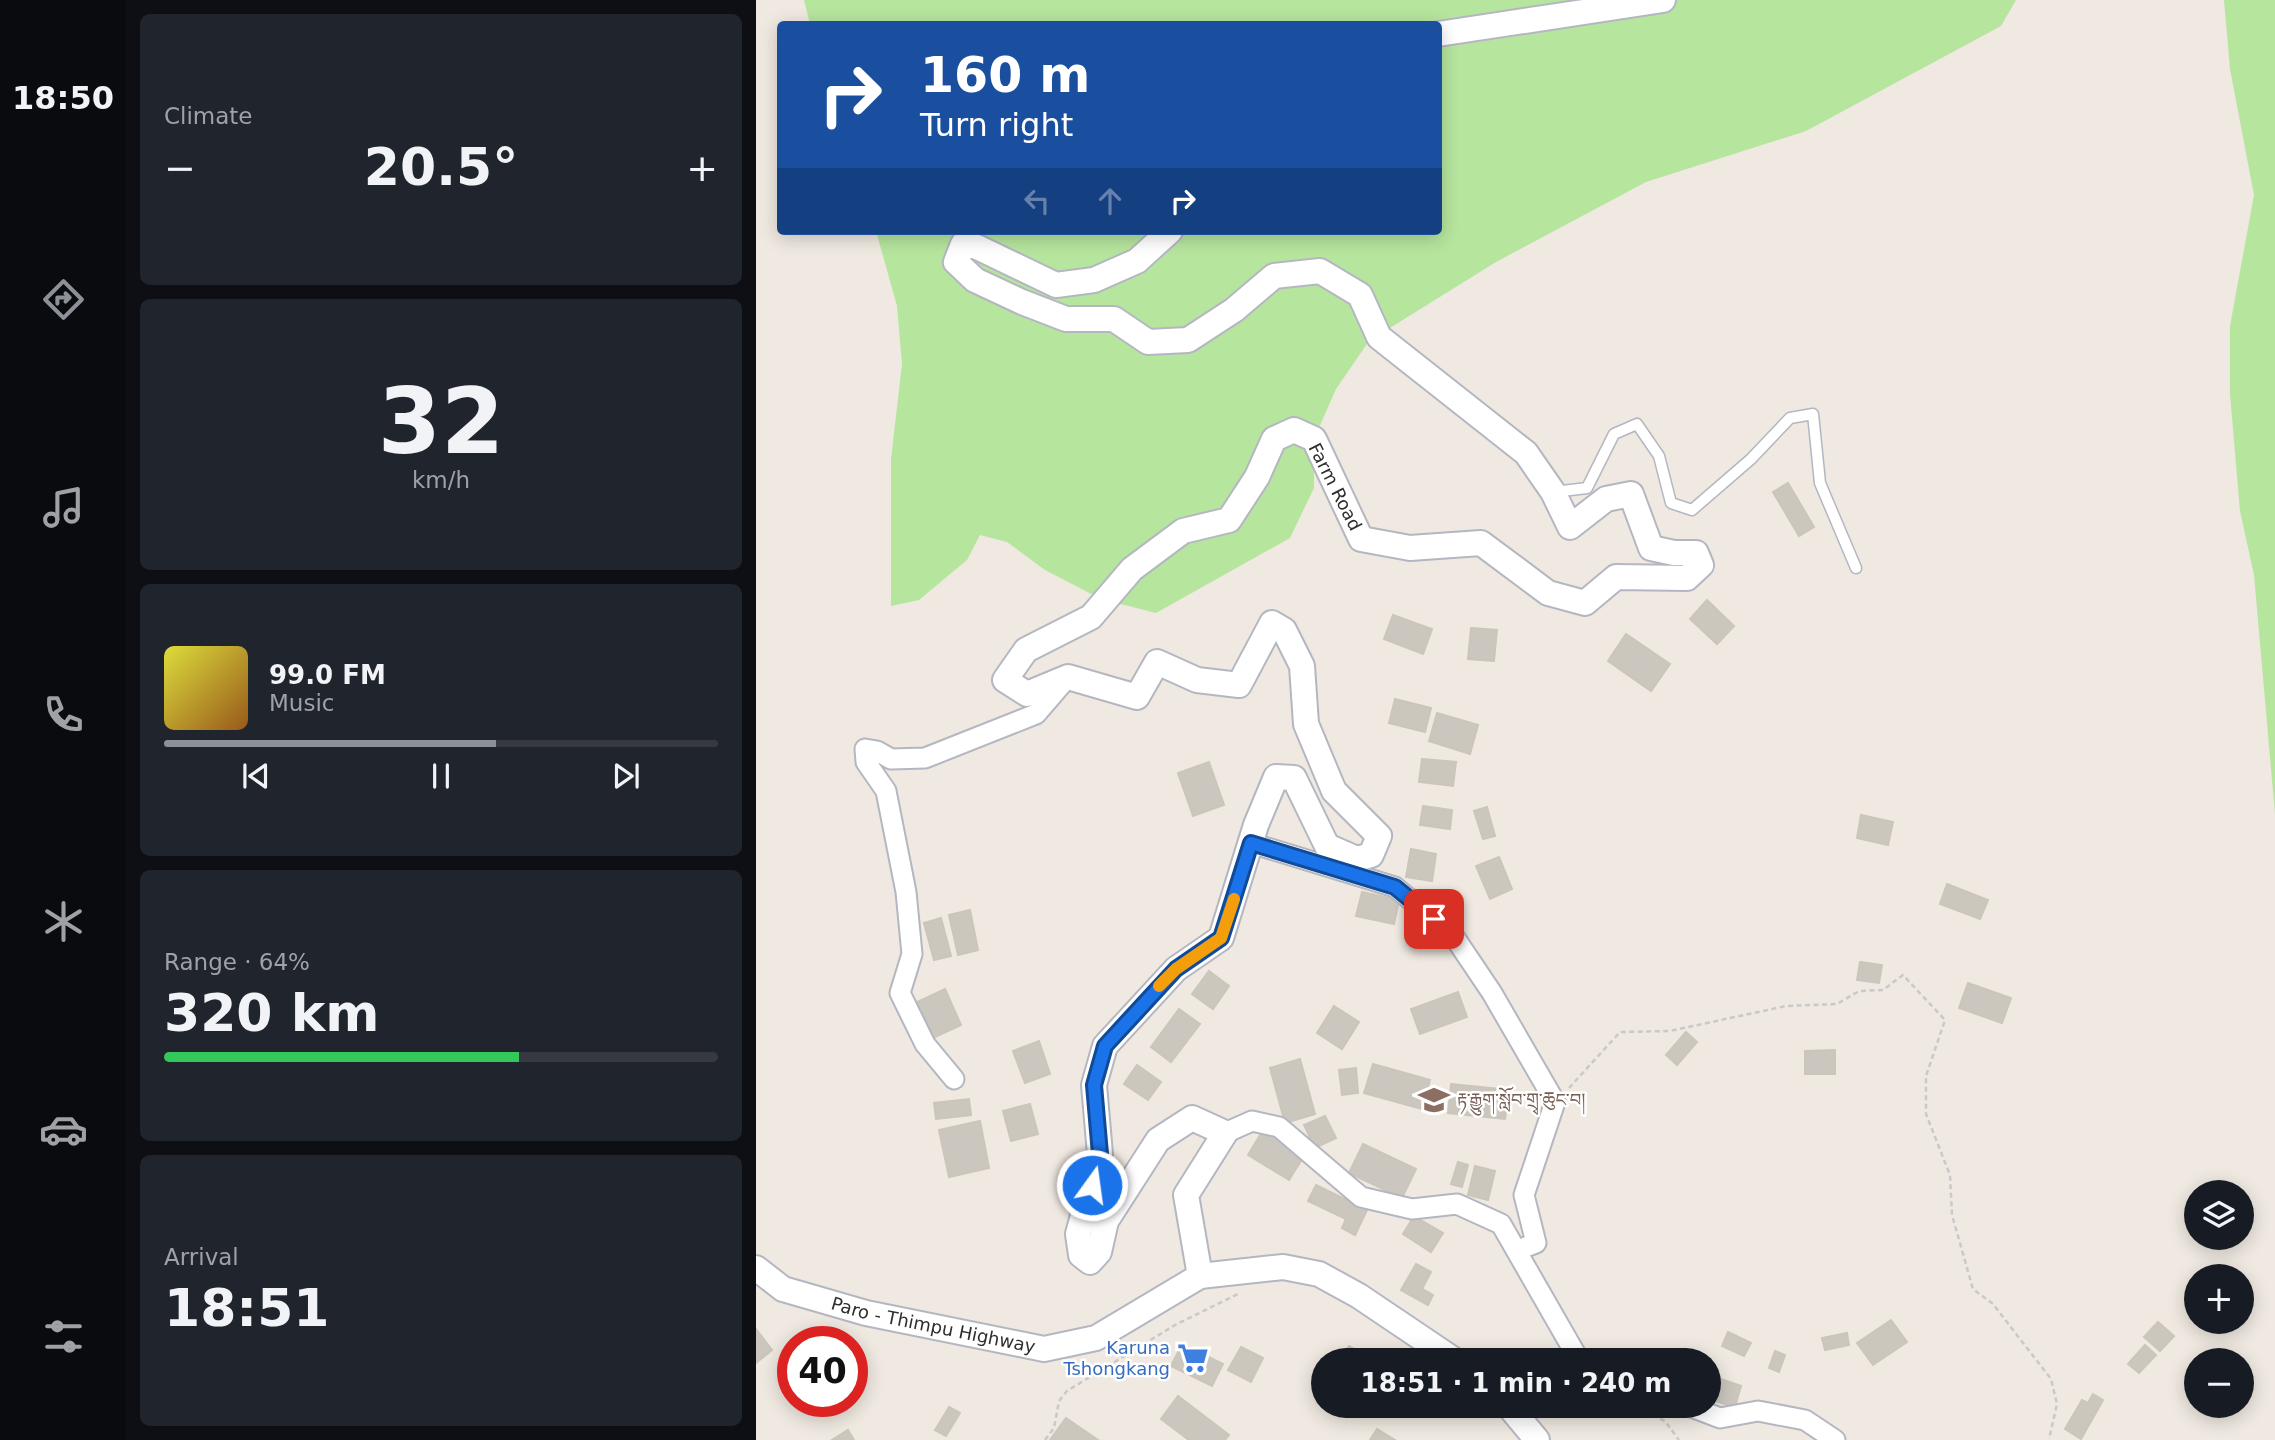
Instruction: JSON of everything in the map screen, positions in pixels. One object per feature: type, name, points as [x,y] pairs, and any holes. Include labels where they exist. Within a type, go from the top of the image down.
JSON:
[{"type":"street","points":[[1442,33],[1662,0]]},
{"type":"street","name":"Farm Road","points":[[1068,677],[1027,694],[1005,680],[1026,650],[1091,617],[1132,569],[1183,531],[1229,520],[1256,477],[1274,439],[1294,430],[1314,439],[1361,539],[1410,548],[1481,543],[1548,593],[1585,603],[1616,577],[1687,578],[1701,565],[1696,553],[1674,553],[1651,548],[1631,495],[1606,499],[1570,527],[1553,492],[1526,453],[1379,337],[1360,295],[1321,271],[1273,276],[1234,310],[1188,340],[1148,342],[1114,319],[1066,319],[1022,302],[975,280],[956,262],[963,244],[977,247],[1056,285],[1094,280],[1137,261],[1166,235]]},
{"type":"street","points":[[954,1079],[925,1044],[900,993],[912,954],[906,892],[886,791],[866,762],[865,749],[877,751],[891,759],[925,758],[1036,714],[1068,677],[1137,697],[1157,662],[1197,680],[1239,685],[1272,623],[1284,630],[1302,666],[1306,724],[1334,791],[1379,836],[1371,855],[1357,859],[1327,846],[1294,778],[1276,777],[1251,843],[1221,938],[1176,969],[1105,1046],[1094,1085],[1100,1154],[1078,1234],[1080,1255],[1090,1262],[1099,1252],[1105,1221],[1158,1140],[1192,1118],[1224,1133]]},
{"type":"street","points":[[1251,843],[1395,887],[1453,935],[1492,993],[1555,1102],[1524,1195],[1536,1243],[1518,1250]]},
{"type":"street","points":[[1200,1276],[1186,1195],[1224,1133],[1252,1121],[1279,1127],[1361,1196],[1412,1209],[1457,1203],[1501,1224],[1518,1250],[1570,1348]]},
{"type":"street","name":"Paro - Thimpu Highway","points":[[756,1268],[783,1289],[866,1313],[1044,1349],[1096,1338],[1200,1276],[1249,1268],[1283,1267],[1319,1274],[1359,1296],[1436,1348]]},
{"type":"street","points":[[1721,1418],[1758,1411],[1805,1420],[1835,1440]]},
{"type":"street","points":[[1518,1418],[1536,1440]]},
{"type":"lane","points":[[1553,492],[1587,488],[1614,433],[1637,424],[1658,456],[1671,503],[1692,510],[1751,459],[1790,418],[1813,414],[1820,483],[1856,568]]},
{"type":"path","points":[[1555,1102],[1620,1032],[1670,1031],[1786,1006],[1838,1004],[1858,991],[1883,990],[1903,975],[1945,1020],[1926,1076],[1926,1114],[1950,1175],[1952,1214],[1973,1289],[1993,1304],[2051,1379],[2057,1404],[2049,1439]]},
{"type":"path","points":[[1045,1440],[1054,1428],[1059,1401],[1067,1391],[1175,1325],[1238,1294],[1249,1268]]},
{"type":"path","points":[[1658,1418],[1665,1421],[1679,1440]]},
{"type":"green space","points":[[804,0],[2016,0],[2001,26],[1806,131],[1646,182],[1496,262],[1369,341],[1336,389],[1314,439],[1314,488],[1290,538],[1156,613],[1101,599],[1045,570],[1007,542],[980,535],[967,560],[919,600],[891,606],[891,459],[902,364],[897,306],[877,235],[1442,235],[1442,21],[809,21]]},
{"type":"green space","points":[[2224,0],[2275,0],[2275,814],[2254,575],[2240,511],[2230,394],[2230,326],[2254,195],[2230,69]]},
{"type":"building","points":[[1788,483],[1814,527],[1799,536],[1773,492]]},
{"type":"building","points":[[1707,600],[1734,626],[1717,644],[1690,619]]},
{"type":"building","points":[[1393,615],[1432,629],[1423,654],[1384,639]]},
{"type":"building","points":[[1471,628],[1497,630],[1494,661],[1468,659]]},
{"type":"building","points":[[1626,634],[1670,664],[1651,691],[1608,661]]},
{"type":"building","points":[[1395,699],[1431,708],[1425,732],[1389,723]]},
{"type":"building","points":[[1437,713],[1478,725],[1470,754],[1429,741]]},
{"type":"building","points":[[1422,759],[1456,762],[1453,786],[1419,782]]},
{"type":"building","points":[[1209,762],[1224,805],[1193,816],[1178,773]]},
{"type":"building","points":[[1423,806],[1452,810],[1450,829],[1420,825]]},
{"type":"building","points":[[1487,807],[1495,836],[1483,839],[1474,811]]},
{"type":"building","points":[[1861,815],[1893,822],[1888,845],[1857,838]]},
{"type":"building","points":[[1411,849],[1436,854],[1432,881],[1406,877]]},
{"type":"building","points":[[1499,857],[1512,889],[1490,899],[1476,866]]},
{"type":"building","points":[[1947,884],[1988,900],[1980,919],[1940,904]]},
{"type":"building","points":[[1362,892],[1399,900],[1394,924],[1356,916]]},
{"type":"building","points":[[970,910],[978,950],[958,955],[949,915]]},
{"type":"building","points":[[941,918],[951,956],[934,960],[924,923]]},
{"type":"building","points":[[1860,962],[1882,965],[1879,983],[1857,980]]},
{"type":"building","points":[[1209,971],[1229,986],[1213,1009],[1192,994]]},
{"type":"building","points":[[1968,983],[2011,998],[2002,1023],[1959,1008]]},
{"type":"building","points":[[945,989],[961,1025],[931,1039],[915,1003]]},
{"type":"building","points":[[1458,992],[1467,1017],[1420,1034],[1411,1009]]},
{"type":"building","points":[[1334,1006],[1359,1022],[1342,1049],[1317,1033]]},
{"type":"building","points":[[1179,1009],[1200,1024],[1171,1062],[1151,1047]]},
{"type":"building","points":[[1686,1032],[1697,1042],[1677,1065],[1666,1055]]},
{"type":"building","points":[[1039,1041],[1050,1074],[1025,1083],[1013,1051]]},
{"type":"building","points":[[1835,1050],[1835,1074],[1805,1074],[1805,1051]]},
{"type":"building","points":[[1300,1059],[1315,1114],[1285,1123],[1270,1068]]},
{"type":"building","points":[[1373,1064],[1430,1080],[1422,1109],[1364,1093]]},
{"type":"building","points":[[1137,1065],[1161,1082],[1148,1100],[1124,1084]]},
{"type":"building","points":[[1356,1068],[1358,1093],[1342,1095],[1339,1070]]},
{"type":"building","points":[[1451,1084],[1509,1090],[1505,1119],[1448,1113]]},
{"type":"building","points":[[969,1099],[971,1115],[936,1119],[934,1103]]},
{"type":"building","points":[[1030,1104],[1038,1134],[1011,1141],[1003,1111]]},
{"type":"building","points":[[1325,1116],[1336,1138],[1315,1148],[1304,1125]]},
{"type":"building","points":[[980,1121],[989,1168],[949,1177],[939,1130]]},
{"type":"building","points":[[1265,1127],[1306,1153],[1289,1180],[1248,1155]]},
{"type":"building","points":[[1363,1144],[1416,1169],[1402,1198],[1349,1173]]},
{"type":"building","points":[[1458,1162],[1468,1165],[1462,1187],[1451,1184]]},
{"type":"building","points":[[1475,1166],[1495,1171],[1488,1200],[1468,1195]]},
{"type":"building","points":[[1316,1185],[1367,1210],[1355,1235],[1342,1228],[1346,1219],[1308,1201]]},
{"type":"building","points":[[1414,1216],[1443,1233],[1431,1252],[1403,1234]]},
{"type":"building","points":[[1416,1264],[1431,1272],[1422,1289],[1433,1295],[1428,1305],[1401,1290]]},
{"type":"building","points":[[1891,1320],[1907,1342],[1873,1365],[1857,1343]]},
{"type":"building","points":[[2158,1322],[2174,1336],[2160,1351],[2144,1337]]},
{"type":"building","points":[[756,1329],[772,1350],[756,1363]]},
{"type":"building","points":[[1728,1332],[1751,1343],[1744,1356],[1722,1346]]},
{"type":"building","points":[[1847,1333],[1849,1345],[1825,1350],[1822,1338]]},
{"type":"building","points":[[1182,1344],[1223,1364],[1212,1386],[1171,1366]]},
{"type":"building","points":[[2145,1345],[2156,1355],[2139,1373],[2128,1364]]},
{"type":"building","points":[[1241,1347],[1263,1358],[1251,1382],[1228,1370]]},
{"type":"building","points":[[1775,1351],[1785,1355],[1779,1372],[1769,1368]]},
{"type":"building","points":[[1721,1379],[1741,1386],[1735,1407],[1721,1403]]},
{"type":"building","points":[[2093,1394],[2103,1400],[2081,1439],[2065,1429],[2082,1400],[2088,1403]]},
{"type":"building","points":[[1178,1396],[1229,1435],[1225,1440],[1189,1440],[1161,1419]]},
{"type":"building","points":[[949,1407],[960,1413],[946,1436],[935,1430]]},
{"type":"building","points":[[1066,1418],[1098,1440],[1050,1440]]},
{"type":"building","points":[[1377,1429],[1395,1440],[1370,1440]]},
{"type":"building","points":[[848,1430],[854,1440],[832,1440]]},
{"type":"slow traffic","points":[[1159,986],[1176,969],[1221,938],[1234,899]]},
{"type":"place","name":"རྟ་རྒྱུག་སློབ་གྲྭ་ཆུང་བ།","points":[[1434,1100]]},
{"type":"place","name":"Karuna Tshongkang","points":[[1193,1358]]},
{"type":"route","points":[[1092,1185],[1100,1154],[1094,1085],[1105,1046],[1176,969],[1221,938],[1251,843],[1395,887],[1434,919]]}]
